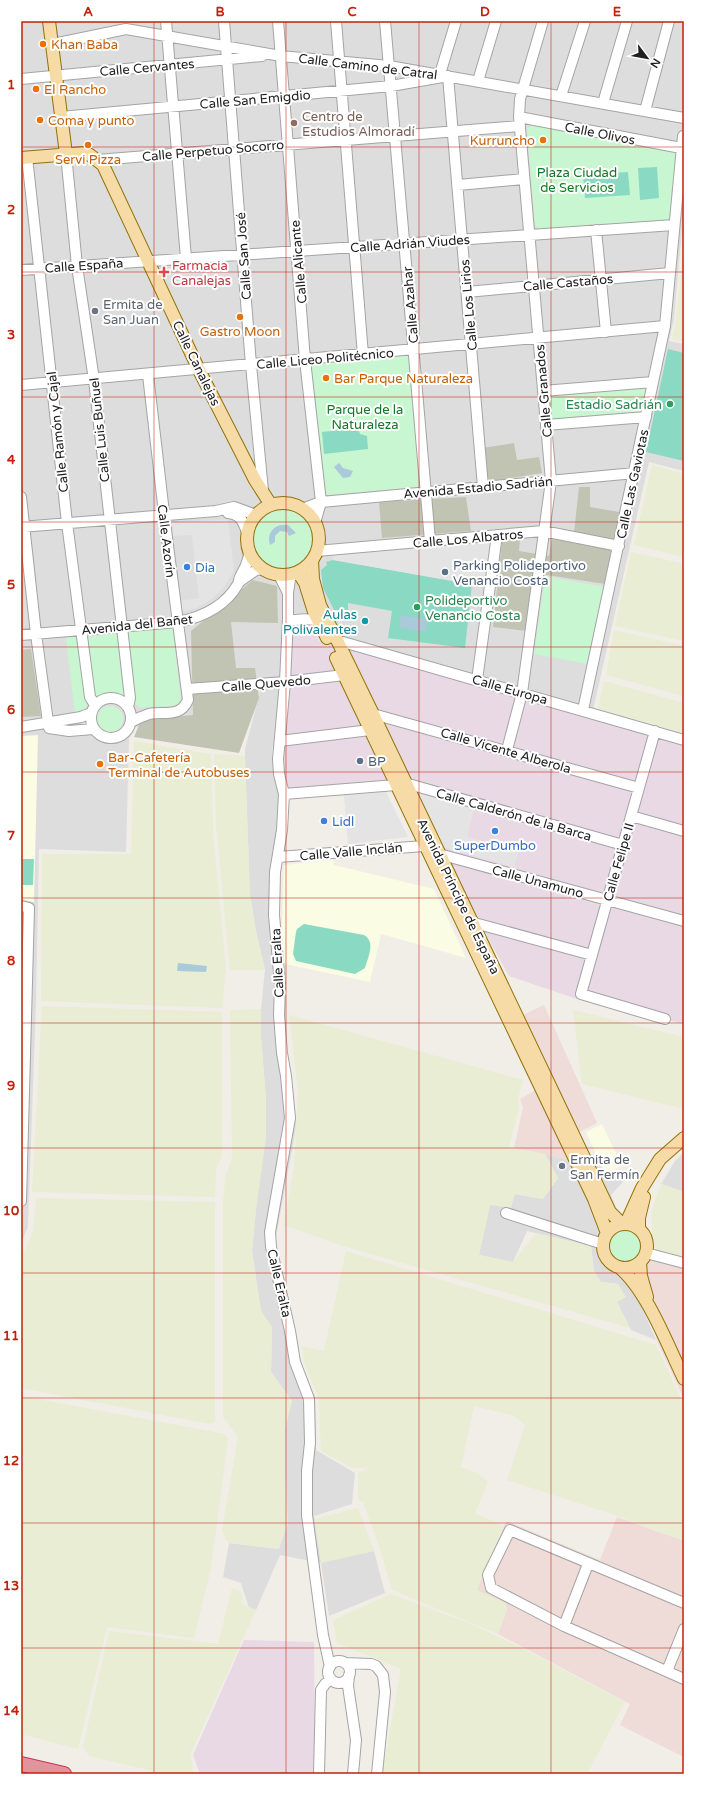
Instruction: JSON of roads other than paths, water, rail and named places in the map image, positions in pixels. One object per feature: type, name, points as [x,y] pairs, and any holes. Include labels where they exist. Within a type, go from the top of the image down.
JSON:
[{"type":"highway","points":[[21,1764],[64,1774]]},
{"type":"main road","points":[[50,21],[66,154]]},
{"type":"main road","points":[[24,157],[84,153],[97,160]]},
{"type":"main road","name":"Calle Canalejas","points":[[97,160],[103,165],[146,260],[199,370],[255,480],[263,492],[263,510]]},
{"type":"main road","name":"Calle Canalejas","points":[[255,480],[263,510]]},
{"type":"main road","points":[[287,504],[302,509],[310,515],[315,523],[319,537],[314,556],[306,567],[296,573],[279,575],[263,569],[252,559],[249,552],[247,542],[250,523],[263,510],[287,504]]},
{"type":"main road","name":"Avenida Príncipe de España","points":[[314,556],[317,596],[336,640],[373,714],[424,846],[594,1199],[605,1239]]},
{"type":"main road","name":"Avenida Príncipe de España","points":[[296,573],[305,583],[318,621],[370,730],[439,854],[610,1212],[623,1224]]},
{"type":"main road","points":[[684,1138],[660,1159],[642,1188],[628,1219],[623,1224],[611,1230],[605,1239],[606,1257],[609,1261],[626,1273],[637,1288],[652,1314],[684,1379]]},
{"type":"main road","points":[[639,1229],[639,1218],[644,1197],[670,1154],[684,1138]]},
{"type":"main road","points":[[623,1224],[632,1225],[639,1229],[645,1237],[647,1245],[643,1257],[641,1276],[652,1314]]},
{"type":"main road","points":[[619,1267],[631,1267],[643,1257]]},
{"type":"street","points":[[106,21],[108,32]]},
{"type":"street","points":[[166,21],[186,258]]},
{"type":"street","name":"Calle San José","points":[[224,21],[251,365],[263,492]]},
{"type":"street","name":"Calle Alicante","points":[[278,21],[277,55],[284,96],[306,360],[321,502]]},
{"type":"street","points":[[336,21],[363,355]]},
{"type":"street","name":"Calle Azahar","points":[[386,21],[430,541]]},
{"type":"street","points":[[444,75],[456,21]]},
{"type":"street","points":[[478,81],[496,21]]},
{"type":"street","name":"Calle Granados","points":[[507,750],[522,693],[551,481],[519,122],[522,89],[543,21]]},
{"type":"street","points":[[561,96],[585,21]]},
{"type":"street","points":[[603,103],[627,21]]},
{"type":"street","points":[[645,111],[669,21]]},
{"type":"street","name":"Calle Camino de Catral","points":[[52,44],[126,29],[226,45],[277,55],[389,66],[684,117]]},
{"type":"street","name":"Calle Cervantes","points":[[21,79],[277,55]]},
{"type":"street","name":"Calle San Emigdio","points":[[61,117],[391,86],[444,75]]},
{"type":"street","name":"Calle Los Lirios","points":[[444,75],[453,131],[483,487]]},
{"type":"street","name":"Calle Perpetuo Socorro","points":[[97,160],[453,131],[519,122]]},
{"type":"street","name":"Calle Olivos","points":[[519,122],[681,148]]},
{"type":"street","name":"Calle Las Gaviotas","points":[[583,710],[635,473],[665,326],[683,136]]},
{"type":"street","name":"Calle Luis Buñuel","points":[[66,154],[77,266],[94,380],[122,626],[130,698],[128,708]]},
{"type":"street","name":"Calle Ramón y Cajal","points":[[24,157],[39,268],[67,523],[90,697],[93,709]]},
{"type":"street","points":[[458,184],[524,179]]},
{"type":"street","name":"Calle Adrián Viudes","points":[[146,260],[674,225]]},
{"type":"street","points":[[596,230],[606,332]]},
{"type":"street","name":"Calle España","points":[[21,270],[146,260]]},
{"type":"street","name":"Calle Castaños","points":[[467,292],[670,273]]},
{"type":"street","name":"Calle Liceo Politécnico","points":[[21,386],[665,326]]},
{"type":"street","name":"Calle Azorín","points":[[148,375],[164,515],[188,700],[185,707],[180,711],[148,715]]},
{"type":"street","points":[[543,391],[653,382]]},
{"type":"street","points":[[546,425],[646,417]]},
{"type":"street","name":"Avenida Estadio Sadrián","points":[[302,509],[321,502],[635,473]]},
{"type":"street","points":[[21,497],[23,527],[36,634],[52,725]]},
{"type":"street","points":[[315,523],[321,502]]},
{"type":"street","points":[[23,527],[216,511],[234,507],[263,510]]},
{"type":"street","points":[[216,511],[233,514],[239,517],[244,522],[248,532]]},
{"type":"street","name":"Calle Los Albatros","points":[[314,556],[430,541],[543,531],[619,546]]},
{"type":"street","points":[[477,680],[497,535]]},
{"type":"street","name":"Avenida del Bañet","points":[[239,582],[240,576],[247,564],[249,552]]},
{"type":"street","name":"Avenida del Bañet","points":[[21,635],[178,622],[203,616],[221,605],[239,582],[256,570],[263,569]]},
{"type":"street","points":[[288,593],[290,579],[296,573]]},
{"type":"street","points":[[279,575],[288,593]]},
{"type":"street","name":"Calle Eralta","points":[[288,593],[285,682],[278,759],[279,774],[284,794],[282,830],[275,872],[274,915],[280,984],[279,1015],[281,1045],[290,1118],[270,1232],[274,1264],[290,1331],[295,1362],[309,1399],[310,1443],[306,1471],[308,1515],[322,1635]]},
{"type":"street","points":[[288,621],[311,619],[318,621]]},
{"type":"street","name":"Calle Europa","points":[[336,640],[684,740]]},
{"type":"street","name":"Calle Quevedo","points":[[187,689],[285,682],[344,675]]},
{"type":"street","points":[[21,726],[52,725],[81,717],[93,709],[100,701],[112,698],[123,702],[128,708],[131,722]]},
{"type":"street","points":[[128,708],[148,715]]},
{"type":"street","points":[[93,709],[90,721],[93,729],[98,735],[111,739],[124,734],[131,722],[148,715]]},
{"type":"street","name":"Calle Vicente Alberola","points":[[373,714],[507,750],[639,788]]},
{"type":"street","points":[[52,725],[69,731],[93,729]]},
{"type":"street","points":[[280,741],[370,730]]},
{"type":"street","name":"Calle Felipe II","points":[[655,731],[581,994],[665,1019]]},
{"type":"street","points":[[284,794],[401,784]]},
{"type":"street","name":"Calle Calderón de la Barca","points":[[401,784],[623,845]]},
{"type":"street","points":[[631,816],[684,831]]},
{"type":"street","name":"Calle Valle Inclán","points":[[278,857],[424,846]]},
{"type":"street","name":"Calle Unamuno","points":[[439,854],[684,921]]},
{"type":"street","points":[[21,1201],[25,907]]},
{"type":"street","points":[[471,922],[592,955]]},
{"type":"street","points":[[506,1213],[605,1239]]},
{"type":"street","points":[[643,1257],[684,1263]]},
{"type":"street","points":[[684,1603],[510,1530],[488,1575],[491,1588],[564,1626],[684,1679]]},
{"type":"street","points":[[564,1626],[588,1564]]},
{"type":"street","points":[[667,1671],[684,1629]]},
{"type":"street","points":[[322,1635],[333,1655],[349,1667],[350,1674],[348,1686],[356,1740],[353,1774]]},
{"type":"street","points":[[322,1635],[330,1667],[329,1673],[352,1705]]},
{"type":"street","points":[[330,1667],[336,1662],[365,1663],[376,1666],[380,1670],[385,1682],[377,1774]]},
{"type":"street","points":[[319,1774],[321,1690],[325,1684],[334,1680],[346,1680],[350,1674],[365,1663]]},
{"type":"water","points":[[339,463],[343,468],[353,471],[350,477],[343,478],[334,467]]},
{"type":"water","points":[[281,525],[288,525],[296,533],[289,536],[287,532],[280,531],[275,536],[275,542],[270,545],[269,538],[272,530]]},
{"type":"water","points":[[401,615],[428,619],[426,632],[399,628]]},
{"type":"water","points":[[178,963],[207,966],[206,972],[177,971]]},
{"type":"place","name":"Khan Baba","points":[[43,44]]},
{"type":"place","name":"El Rancho","points":[[36,89]]},
{"type":"place","name":"Coma y punto","points":[[40,120]]},
{"type":"place","name":"Centro de Estudios Almoradí","points":[[294,123]]},
{"type":"place","name":"Kurruncho","points":[[543,140]]},
{"type":"place","name":"Servi Pizza","points":[[88,145]]},
{"type":"place","name":"Farmacia Canalejas","points":[[164,272]]},
{"type":"place","name":"Ermita de San Juan","points":[[95,311]]},
{"type":"place","name":"Gastro Moon","points":[[240,317]]},
{"type":"place","name":"Bar Parque Naturaleza","points":[[326,378]]},
{"type":"place","name":"Estadio Sadrián","points":[[670,404]]},
{"type":"place","name":"Dia","points":[[187,567]]},
{"type":"place","name":"Parking Polideportivo Venancio Costa","points":[[445,572]]},
{"type":"place","name":"Polideportivo Venancio Costa","points":[[417,607]]},
{"type":"place","name":"Aulas Polivalentes","points":[[365,621]]},
{"type":"place","name":"BP","points":[[360,761]]},
{"type":"place","name":"Bar-Cafetería Terminal de Autobuses","points":[[100,764]]},
{"type":"place","name":"Lidl","points":[[324,821]]},
{"type":"place","name":"SuperDumbo","points":[[495,831]]},
{"type":"place","name":"Ermita de San Fermín","points":[[562,1166]]},
{"type":"park label","name":"Plaza Ciudad de Servicios","points":[[577,180]]},
{"type":"park label","name":"Parque de la Naturaleza","points":[[365,416]]}]
